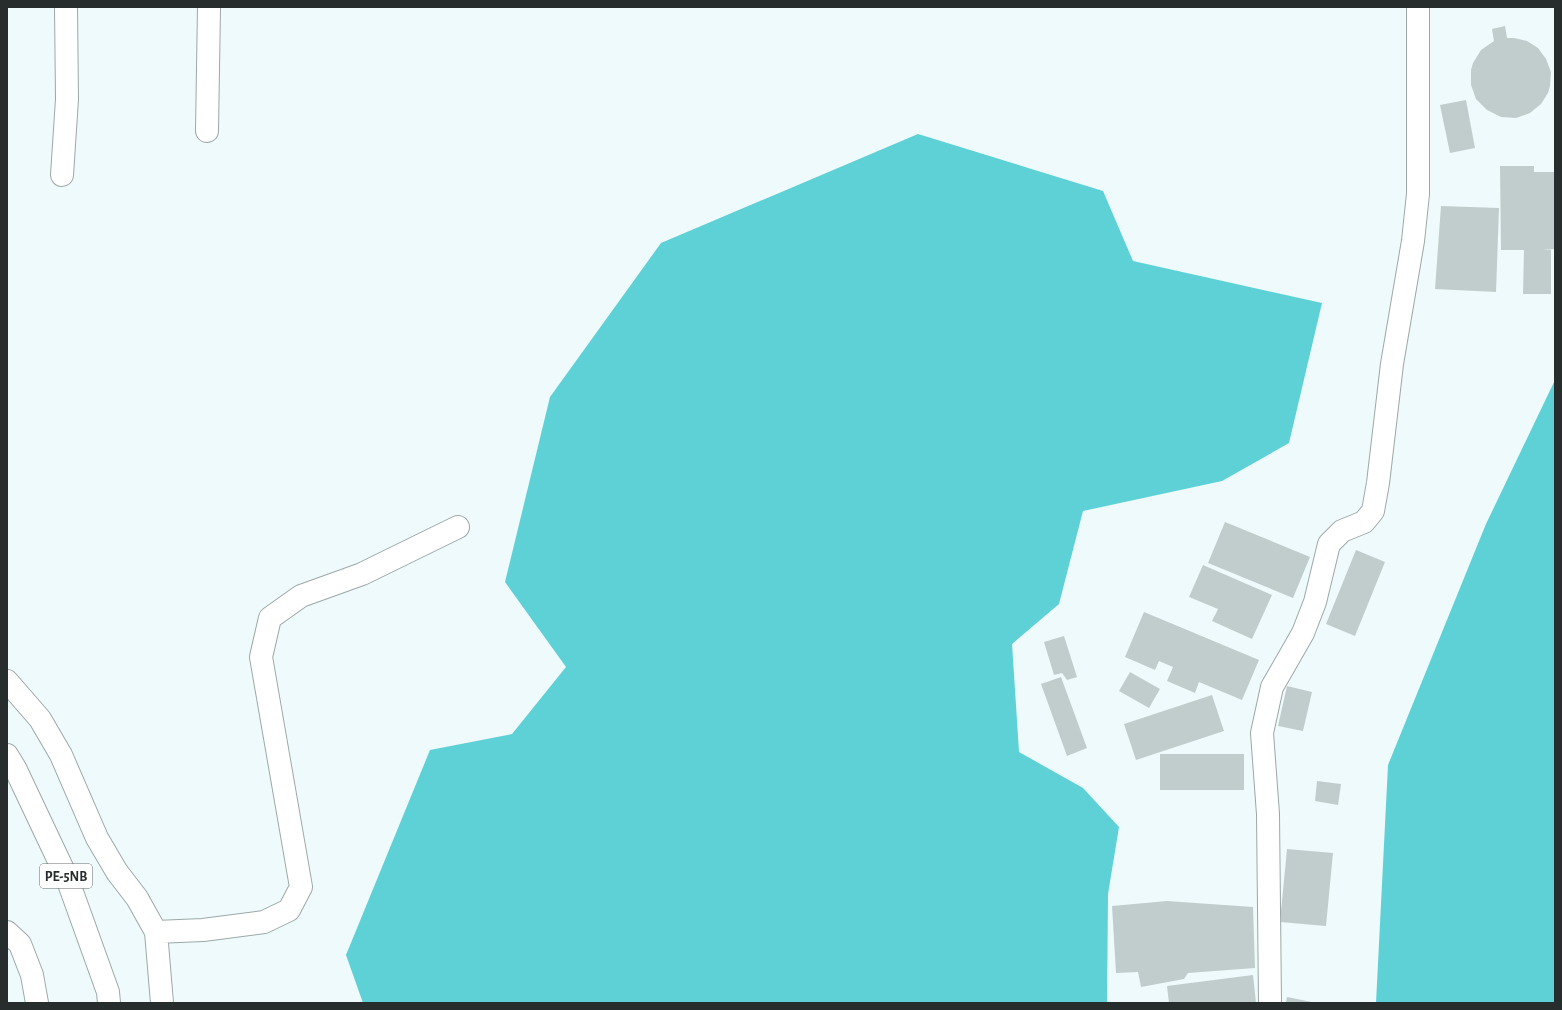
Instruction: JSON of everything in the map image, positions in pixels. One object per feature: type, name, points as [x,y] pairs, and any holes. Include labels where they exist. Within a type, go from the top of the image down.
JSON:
[{"type":"main road","points":[[62,176],[67,99],[66,7]]},
{"type":"main road","points":[[207,131],[209,7]]},
{"type":"main road","points":[[1270,1003],[1268,814],[1262,733],[1272,687],[1303,633],[1314,602],[1329,544],[1342,531],[1364,522],[1373,511],[1378,483],[1392,364],[1413,240],[1418,194],[1418,7]]},
{"type":"main road","points":[[156,932],[204,930],[264,922],[289,910],[301,887],[261,657],[270,618],[301,596],[362,574],[458,527]]},
{"type":"main road","points":[[7,681],[40,719],[61,755],[97,838],[117,872],[137,898],[156,932],[162,1003]]},
{"type":"main road","name":"PE-5NB","points":[[7,755],[15,768],[66,878],[108,992],[109,1003]]},
{"type":"main road","points":[[7,932],[20,944],[32,975],[37,1003]]},
{"type":"shaded area","points":[[918,134],[1103,191],[1133,261],[1322,303],[1289,443],[1222,481],[1083,511],[1059,604],[1012,644],[1019,752],[1083,788],[1119,827],[1108,894],[1107,1003],[363,1003],[346,955],[430,750],[512,734],[566,667],[505,582],[550,397],[661,243]]},
{"type":"shaded area","points":[[1555,380],[1555,1003],[1376,1003],[1388,765],[1486,524]]},
{"type":"building","points":[[1505,26],[1507,38],[1527,41],[1538,48],[1546,59],[1551,72],[1548,93],[1541,104],[1530,113],[1516,118],[1501,117],[1487,110],[1476,99],[1471,85],[1471,70],[1473,63],[1481,50],[1494,41],[1492,29]]},
{"type":"building","points":[[1466,100],[1475,148],[1450,153],[1440,105]]},
{"type":"building","points":[[1500,166],[1534,166],[1534,172],[1555,172],[1555,249],[1543,250],[1551,250],[1551,294],[1523,294],[1524,250],[1501,250]]},
{"type":"building","points":[[1441,206],[1499,208],[1496,292],[1435,289]]},
{"type":"building","points":[[1225,522],[1310,557],[1293,598],[1208,563]]},
{"type":"building","points":[[1356,550],[1385,562],[1355,636],[1326,624]]},
{"type":"building","points":[[1203,565],[1272,595],[1252,639],[1212,621],[1218,609],[1189,597]]},
{"type":"building","points":[[1144,612],[1259,660],[1242,700],[1199,682],[1195,693],[1167,681],[1173,667],[1159,661],[1155,670],[1125,657]]},
{"type":"building","points":[[1064,636],[1077,677],[1067,680],[1062,673],[1054,675],[1044,642]]},
{"type":"building","points":[[1130,672],[1160,689],[1149,708],[1119,691]]},
{"type":"building","points":[[1061,677],[1087,748],[1067,756],[1041,684]]},
{"type":"building","points":[[1287,686],[1312,692],[1303,731],[1278,726]]},
{"type":"building","points":[[1212,695],[1224,731],[1136,760],[1124,724]]},
{"type":"building","points":[[1160,754],[1244,754],[1244,790],[1160,790]]},
{"type":"building","points":[[1317,781],[1341,784],[1338,805],[1315,801]]},
{"type":"building","points":[[1287,849],[1333,853],[1326,926],[1280,922]]},
{"type":"building","points":[[1167,901],[1253,907],[1255,968],[1188,973],[1184,979],[1141,987],[1138,972],[1116,973],[1112,906]]},
{"type":"building","points":[[1253,975],[1256,1003],[1169,1003],[1167,986]]},
{"type":"building","points":[[1287,997],[1312,1002],[1312,1003],[1286,1003]]}]
